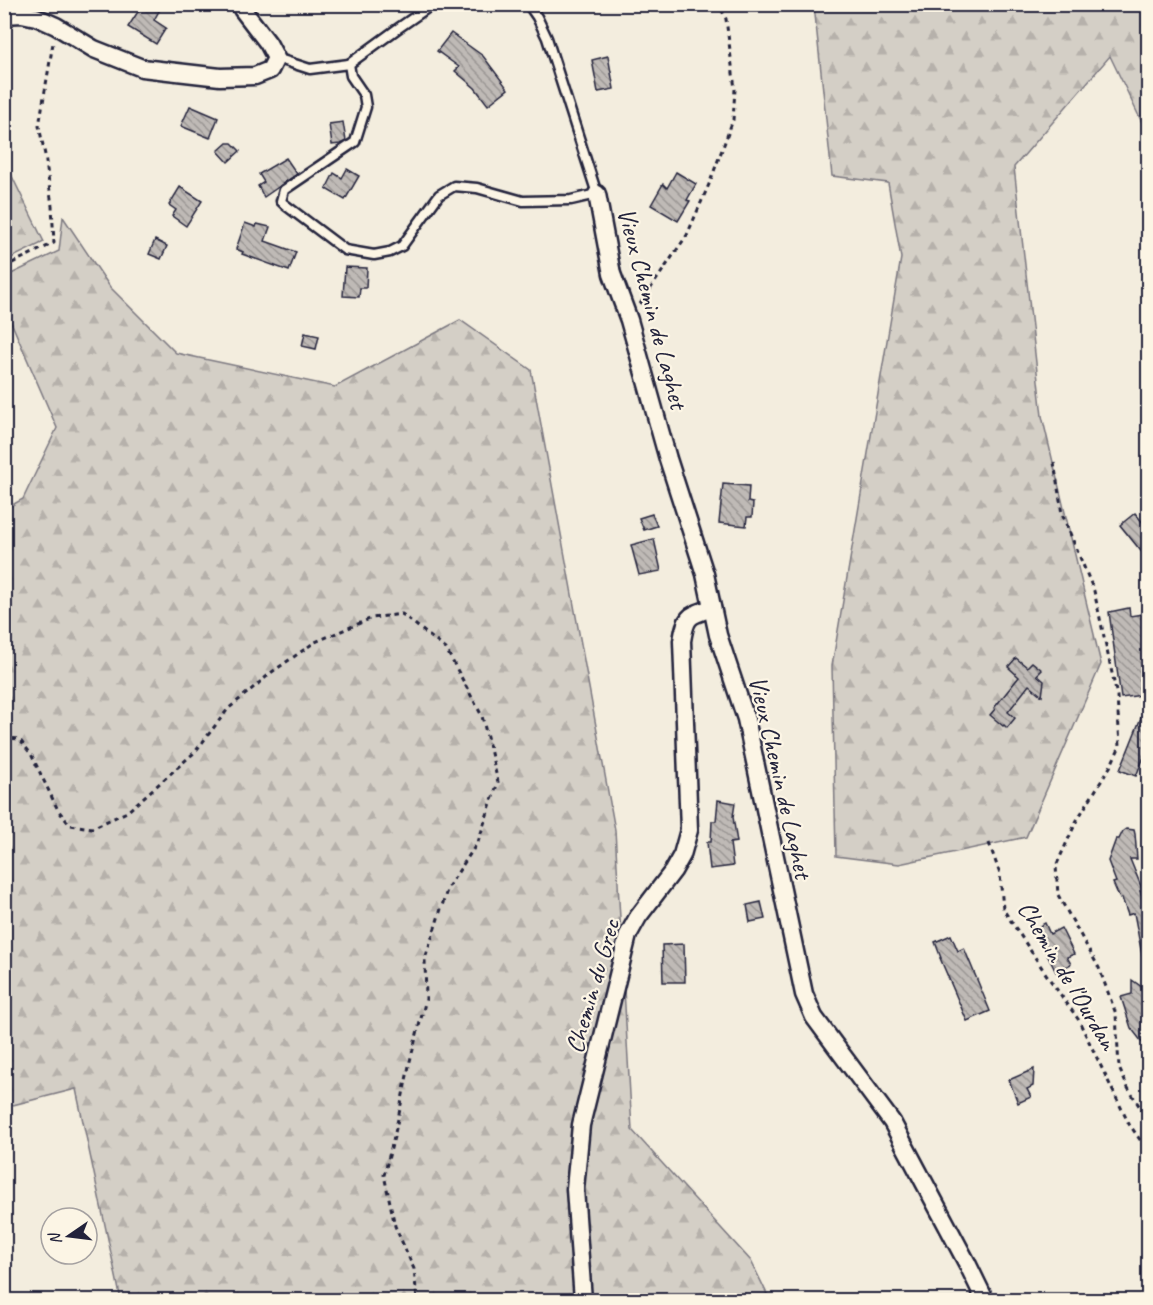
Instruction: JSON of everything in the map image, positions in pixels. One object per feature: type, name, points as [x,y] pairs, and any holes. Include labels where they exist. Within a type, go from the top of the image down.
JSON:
[{"type":"street","points":[[4,15],[22,14],[36,17],[94,49],[142,68],[220,77],[255,76],[270,70],[276,58],[241,4]]},
{"type":"street","name":"Vieux Chemin de Laghet","points":[[597,194],[612,274],[629,320],[668,459],[705,574],[718,635],[746,718],[804,994],[814,1017],[892,1122],[985,1300]]},
{"type":"street","name":"Chemin du Grec","points":[[583,1300],[575,1189],[581,1125],[628,935],[638,917],[673,871],[682,855],[689,830],[682,641],[684,625],[692,615],[712,608]]},
{"type":"lane","points":[[276,58],[310,69],[349,64],[433,4]]},
{"type":"lane","name":"Vieux Chemin de Laghet","points":[[349,64],[351,76],[364,94],[366,107],[355,142],[284,190],[281,196],[284,204],[345,250],[374,255],[390,252],[402,246],[438,195],[454,186],[477,188],[523,201],[571,200],[597,194],[547,39],[528,4]]},
{"type":"path","points":[[629,320],[687,234],[710,182],[733,120],[735,89],[726,19],[719,4]]},
{"type":"path","points":[[4,267],[54,243],[52,206],[39,126],[56,26]]},
{"type":"path","points":[[1054,462],[1062,514],[1094,591],[1117,696],[1120,746],[1110,767],[1077,820],[1056,866],[1058,895],[1099,968],[1116,1014],[1119,1068],[1128,1088],[1149,1120]]},
{"type":"path","points":[[4,739],[19,739],[31,754],[58,810],[70,825],[92,828],[127,812],[195,752],[228,709],[272,672],[315,642],[372,618],[402,614],[446,649],[482,716],[498,782],[478,842],[448,887],[425,959],[426,999],[384,1175],[395,1226],[414,1269],[417,1300]]},
{"type":"path","name":"Chemin de l'Ourdan","points":[[988,843],[1000,874],[1003,909],[1078,1019],[1129,1124],[1149,1151]]},
{"type":"green space","points":[[814,5],[1148,5],[1148,135],[1110,56],[1014,167],[1042,416],[1101,664],[1026,837],[899,864],[836,856],[832,666],[901,258],[888,183],[832,176]]},
{"type":"green space","points":[[5,162],[44,242],[4,261]]},
{"type":"green space","points":[[63,217],[110,287],[176,353],[335,387],[460,320],[531,370],[615,830],[632,1130],[751,1261],[770,1300],[121,1300],[76,1089],[5,1107],[5,509],[23,499],[57,428],[5,308],[5,277],[59,251]]},
{"type":"building","points":[[143,4],[163,4],[154,20],[166,28],[156,44],[128,27]]},
{"type":"building","points":[[451,33],[483,56],[508,89],[488,105],[475,88],[455,71],[459,67],[437,51]]},
{"type":"building","points":[[608,56],[614,89],[598,92],[592,60]]},
{"type":"building","points":[[190,106],[218,118],[210,138],[181,126]]},
{"type":"building","points":[[343,122],[346,141],[332,145],[329,124]]},
{"type":"building","points":[[227,143],[232,143],[240,151],[228,162],[218,151]]},
{"type":"building","points":[[286,158],[297,174],[264,197],[258,186],[264,182],[259,174]]},
{"type":"building","points":[[347,169],[359,176],[345,200],[326,189],[334,173],[342,178]]},
{"type":"building","points":[[676,172],[696,184],[687,200],[690,201],[678,221],[651,205],[663,184],[667,188]]},
{"type":"building","points":[[180,187],[202,201],[186,226],[172,216],[176,210],[169,205]]},
{"type":"building","points":[[245,223],[256,227],[257,224],[270,227],[265,241],[296,252],[289,271],[242,254],[243,252],[236,249]]},
{"type":"building","points":[[155,240],[167,246],[161,259],[149,254]]},
{"type":"building","points":[[345,267],[367,268],[366,288],[360,288],[359,297],[343,296]]},
{"type":"building","points":[[305,333],[319,336],[316,349],[302,346]]},
{"type":"building","points":[[723,484],[749,486],[748,502],[753,503],[752,517],[747,517],[746,526],[719,523]]},
{"type":"building","points":[[1135,513],[1149,530],[1149,561],[1120,525]]},
{"type":"building","points":[[652,514],[657,526],[644,530],[639,518]]},
{"type":"building","points":[[654,539],[661,571],[639,575],[631,545]]},
{"type":"building","points":[[1129,608],[1130,616],[1149,613],[1149,694],[1121,698],[1109,612]]},
{"type":"building","points":[[1016,658],[1027,667],[1032,662],[1042,670],[1037,675],[1044,681],[1042,696],[1029,685],[1008,712],[1015,718],[1007,728],[990,715],[1019,677],[1008,667]]},
{"type":"building","points":[[1148,700],[1149,745],[1136,776],[1120,770]]},
{"type":"building","points":[[718,800],[735,803],[733,817],[737,842],[730,843],[733,866],[710,869],[707,842],[711,842],[712,821],[716,821]]},
{"type":"building","points":[[1126,829],[1134,830],[1135,834],[1137,859],[1130,859],[1149,913],[1149,954],[1142,955],[1134,913],[1128,915],[1122,898],[1120,899],[1113,883],[1116,882],[1108,861],[1116,839],[1119,839]]},
{"type":"building","points":[[761,902],[765,919],[750,922],[747,905]]},
{"type":"building","points":[[1045,923],[1050,934],[1061,928],[1074,954],[1067,957],[1071,964],[1056,972],[1034,929]]},
{"type":"building","points":[[951,935],[958,951],[964,948],[990,1011],[967,1021],[935,942]]},
{"type":"building","points":[[684,944],[685,982],[663,982],[662,945]]},
{"type":"building","points":[[1132,980],[1149,992],[1149,1051],[1131,1028],[1121,997],[1132,994]]},
{"type":"building","points":[[1034,1069],[1033,1086],[1027,1089],[1031,1097],[1018,1103],[1009,1080]]}]
